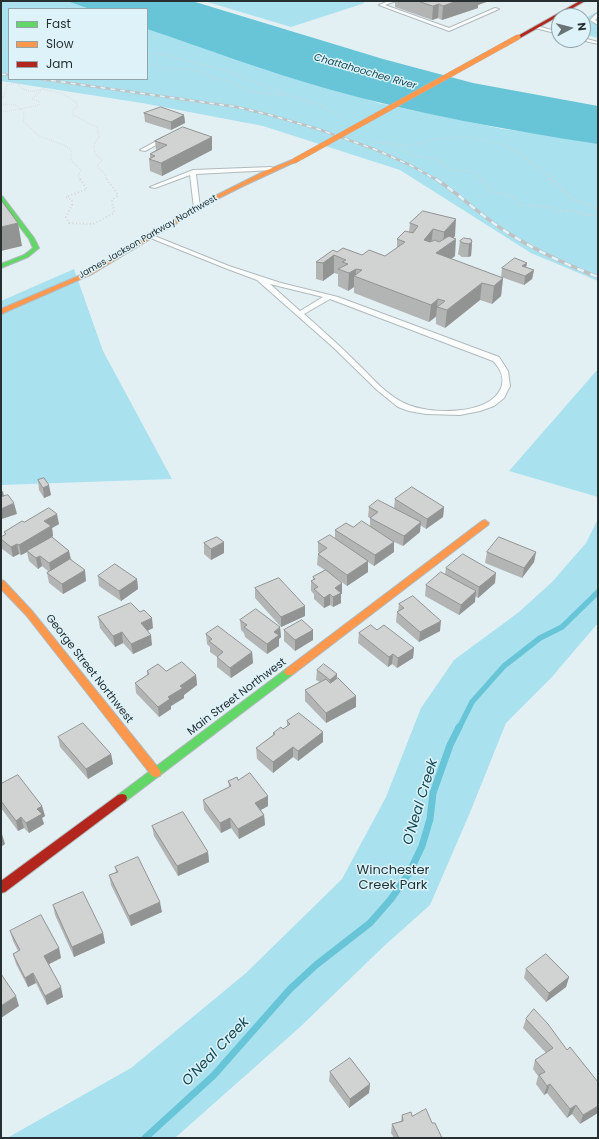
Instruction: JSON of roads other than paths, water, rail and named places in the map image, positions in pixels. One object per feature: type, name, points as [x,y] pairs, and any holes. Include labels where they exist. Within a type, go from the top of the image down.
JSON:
[{"type":"main road","name":"James Jackson Parkway Northwest","points":[[1,312],[89,273],[197,208],[271,169],[294,161],[583,1]]},
{"type":"main road","points":[[1,198],[32,239],[36,250],[1,266]]},
{"type":"main road","name":"Main Street Northwest","points":[[1,888],[156,773],[486,523]]},
{"type":"main road","name":"George Street Northwest","points":[[1,583],[29,613],[156,773]]},
{"type":"lane","points":[[394,1],[381,5],[449,30],[497,9]]},
{"type":"lane","points":[[598,15],[592,20],[598,24]]},
{"type":"lane","points":[[537,27],[551,31]]},
{"type":"lane","points":[[143,150],[174,135]]},
{"type":"lane","points":[[153,187],[193,172],[271,169]]},
{"type":"lane","points":[[193,172],[197,208]]},
{"type":"lane","points":[[150,236],[279,285],[330,296],[496,359],[504,368],[506,375],[506,388],[504,396],[490,406],[468,412],[428,411],[403,406],[381,390],[300,314],[259,278]]},
{"type":"lane","points":[[300,314],[330,296]]},
{"type":"water","name":"Chattahoochee River","points":[[67,1],[192,1],[383,59],[473,83],[598,106],[598,144],[462,121],[361,98],[260,68],[148,29],[148,8],[87,8]]},
{"type":"waterway","name":"O'Neal Creek","points":[[459,728],[472,702],[504,666],[540,638],[562,627],[598,592]]},
{"type":"waterway","name":"O'Neal Creek","points":[[145,1138],[214,1075],[290,989],[316,965],[370,923],[391,899],[409,873],[422,846],[430,819],[433,793],[450,745],[459,727]]},
{"type":"railway","points":[[1,74],[8,75]]},
{"type":"railway","points":[[48,80],[237,107],[270,115],[318,129],[374,149],[410,165],[437,180]]},
{"type":"railway","points":[[436,179],[513,236],[549,256],[598,277]]},
{"type":"park label","name":"Winchester Creek Park","points":[[393,878]]}]
